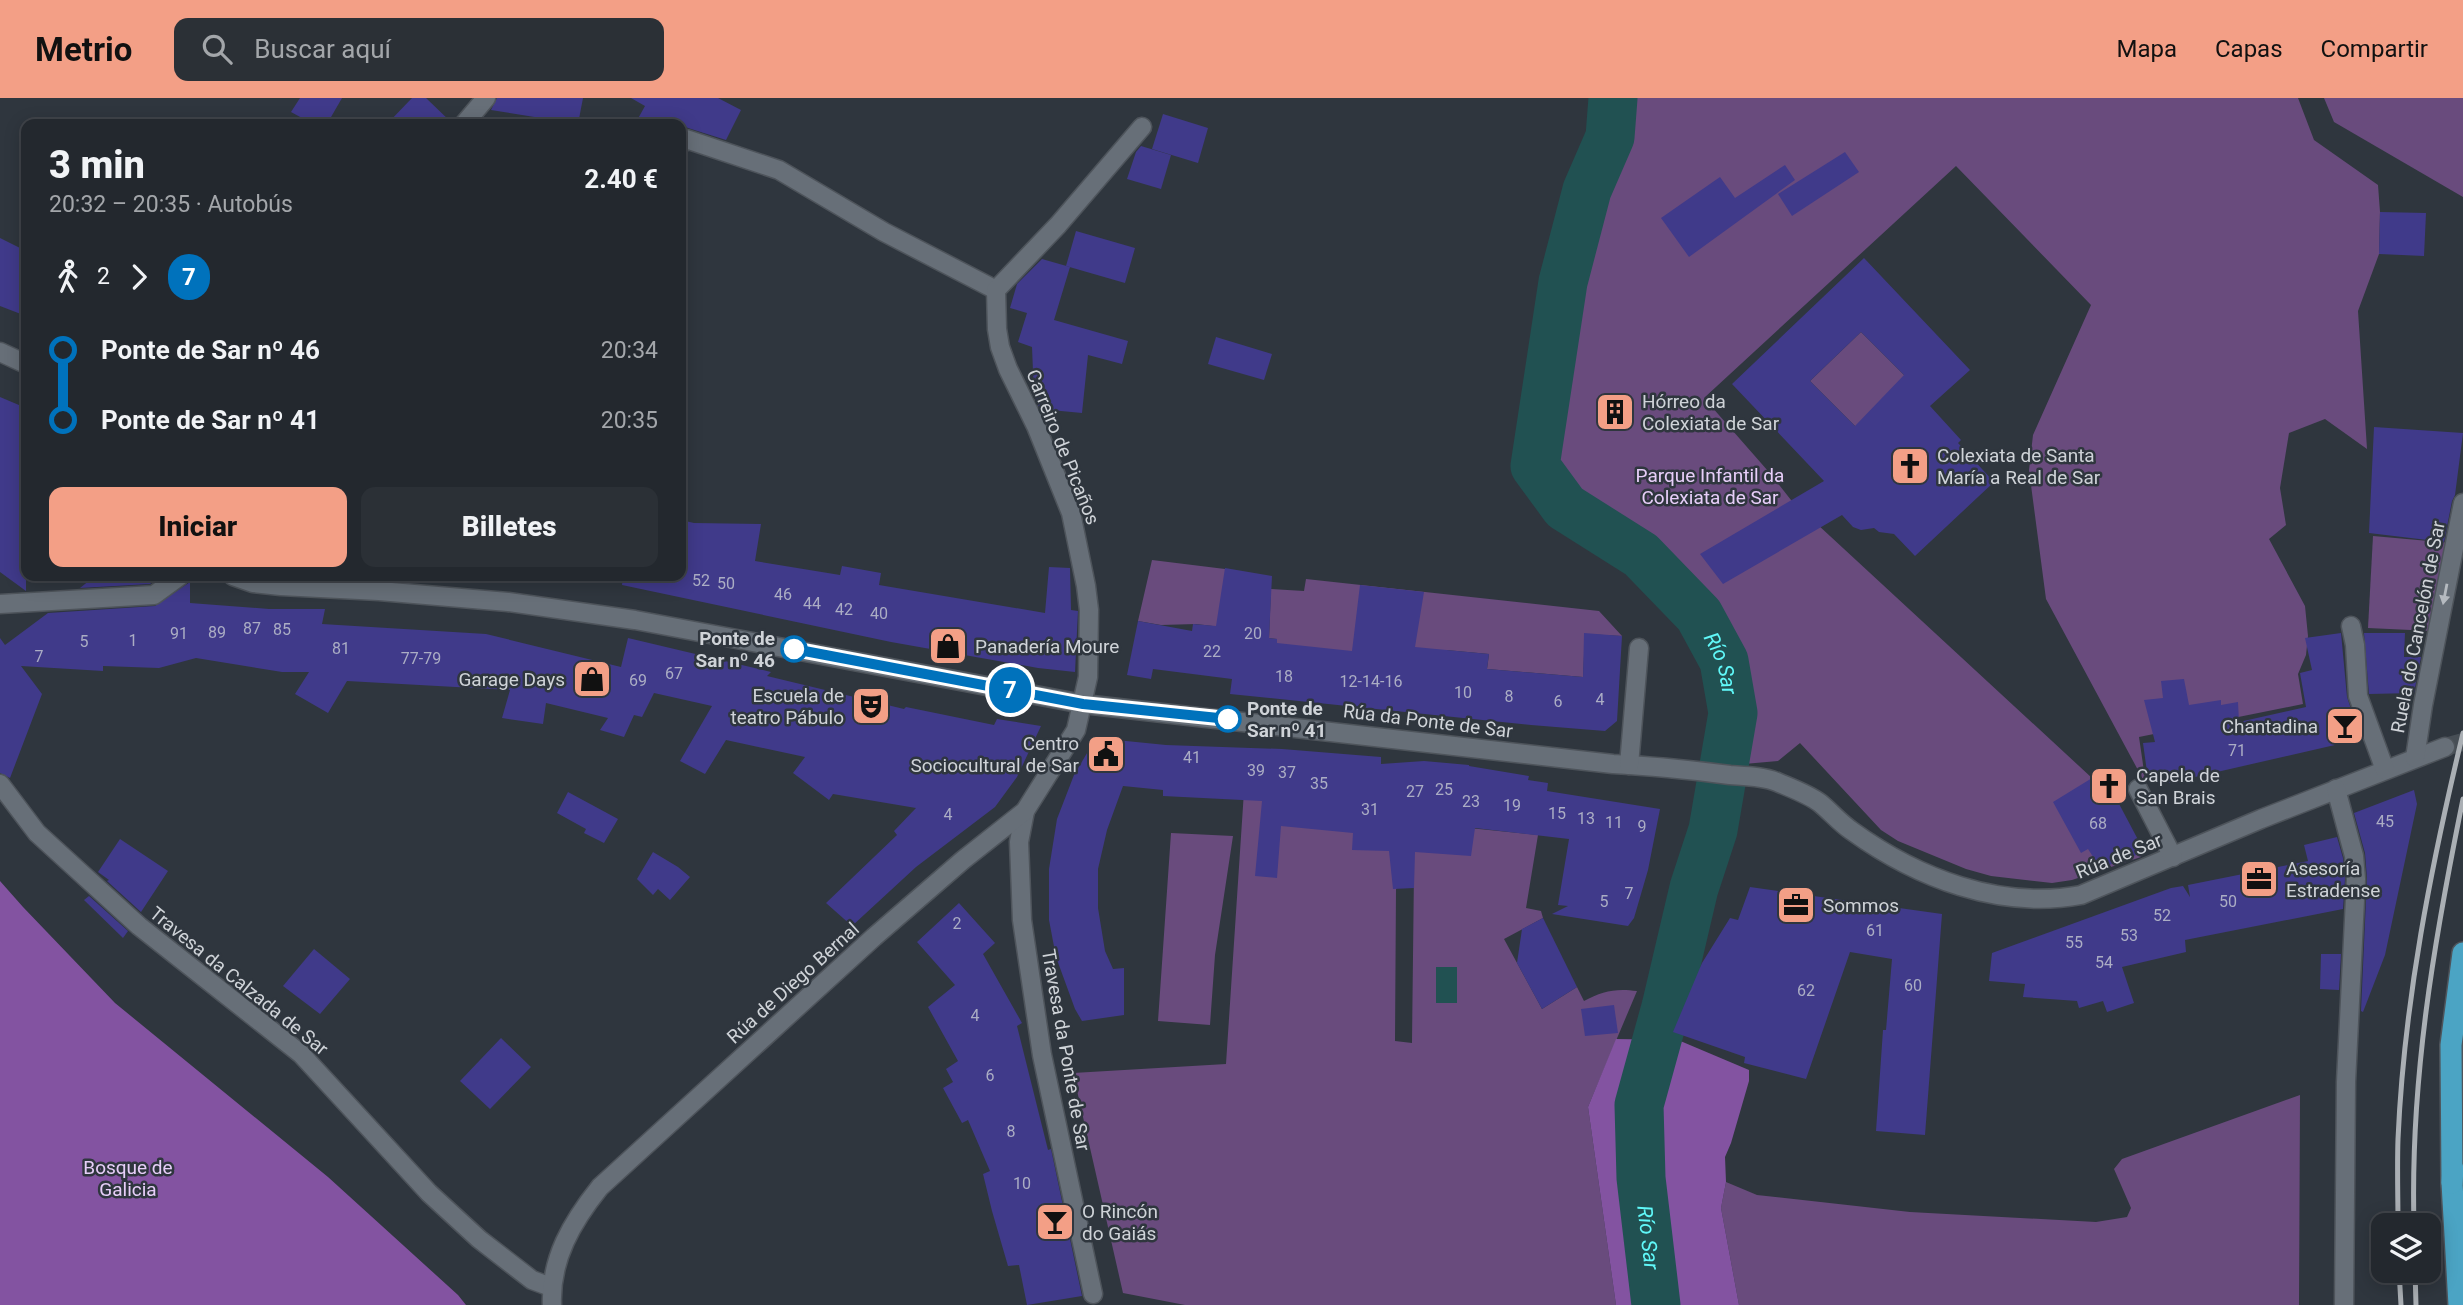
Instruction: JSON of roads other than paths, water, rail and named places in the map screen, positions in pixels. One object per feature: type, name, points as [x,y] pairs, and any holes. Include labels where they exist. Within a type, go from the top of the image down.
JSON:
[{"type":"highway","points":[[2459,1305],[2452,1182],[2451,1045],[2463,953]]},
{"type":"highway","points":[[2452,1182],[2463,1087]]},
{"type":"street","points":[[468,119],[486,98]]},
{"type":"street","points":[[686,140],[779,170],[884,232],[996,290],[1058,225],[1142,127]]},
{"type":"street","name":"Carreiro de Picaños","points":[[996,290],[1000,347],[1036,426],[1077,533],[1089,610],[1088,677],[1083,704]]},
{"type":"street","points":[[0,352],[21,362]]},
{"type":"street","name":"Ruela do Cancelón de Sar","points":[[2415,758],[2463,503]]},
{"type":"street","points":[[6,604],[154,595],[173,581]]},
{"type":"street","name":"Rúa da Ponte de Sar","points":[[247,581],[281,586],[508,602],[635,620],[1083,704],[1629,765],[1663,766]]},
{"type":"street","points":[[2351,626],[2358,696],[2385,770]]},
{"type":"street","points":[[1629,765],[1639,648]]},
{"type":"street","name":"Rúa de Diego Bernal","points":[[551,1296],[561,1245],[581,1211],[600,1187],[874,937],[963,860],[1026,811],[1076,730],[1083,704]]},
{"type":"street","name":"Rúa de Sar","points":[[1663,766],[1768,779],[1818,802],[1849,830],[1887,856],[1912,869],[1970,890],[2032,900],[2057,900],[2081,895],[2336,789],[2445,747]]},
{"type":"street","name":"Travesa da Calzada de Sar","points":[[0,784],[37,833],[139,926],[301,1054],[429,1193],[479,1239],[551,1296]]},
{"type":"street","points":[[2138,789],[2174,857]]},
{"type":"street","points":[[2336,789],[2354,856],[2356,879],[2346,1082],[2344,1305]]},
{"type":"street","name":"Travesa da Ponte de Sar","points":[[1026,811],[1019,842],[1022,920],[1042,1055],[1093,1294]]},
{"type":"waterway","name":"Río Sar","points":[[1613,98],[1610,137],[1587,190],[1563,282],[1535,466],[1565,507],[1641,555],[1699,615],[1724,661],[1733,713],[1713,830],[1694,888],[1639,1105],[1641,1178],[1656,1305]]},
{"type":"tunnel","points":[[2445,747],[2463,742]]},
{"type":"railway","points":[[2398,1213],[2398,1139],[2406,1036],[2430,884],[2463,733]]},
{"type":"railway","points":[[2414,1213],[2416,1117],[2426,1011],[2463,799]]},
{"type":"railway","points":[[2400,1283],[2401,1305]]},
{"type":"railway","points":[[2415,1283],[2416,1305]]},
{"type":"place","name":"Hórreo da Colexiata de Sar","points":[[1615,412]]},
{"type":"place","name":"Colexiata de Santa María a Real de Sar","points":[[1910,466]]},
{"type":"place","name":"Panadería Moure","points":[[948,646]]},
{"type":"place","name":"Ponte de Sar nº 46","points":[[794,649]]},
{"type":"place","name":"Garage Days","points":[[592,679]]},
{"type":"place","name":"Escuela de teatro Pábulo","points":[[871,706]]},
{"type":"place","name":"Ponte de Sar nº 41","points":[[1228,719]]},
{"type":"place","name":"Chantadina","points":[[2345,726]]},
{"type":"place","name":"Centro Sociocultural de Sar","points":[[1106,754]]},
{"type":"place","name":"Capela de San Brais","points":[[2109,786]]},
{"type":"place","name":"Asesoría Estradense","points":[[2259,879]]},
{"type":"place","name":"Sommos","points":[[1796,905]]},
{"type":"place","name":"O Rincón do Gaiás","points":[[1055,1222]]},
{"type":"park label","name":"Parque Infantil da Colexiata de Sar","points":[[1710,486]]},
{"type":"park label","name":"Bosque de Galicia","points":[[128,1178]]}]
